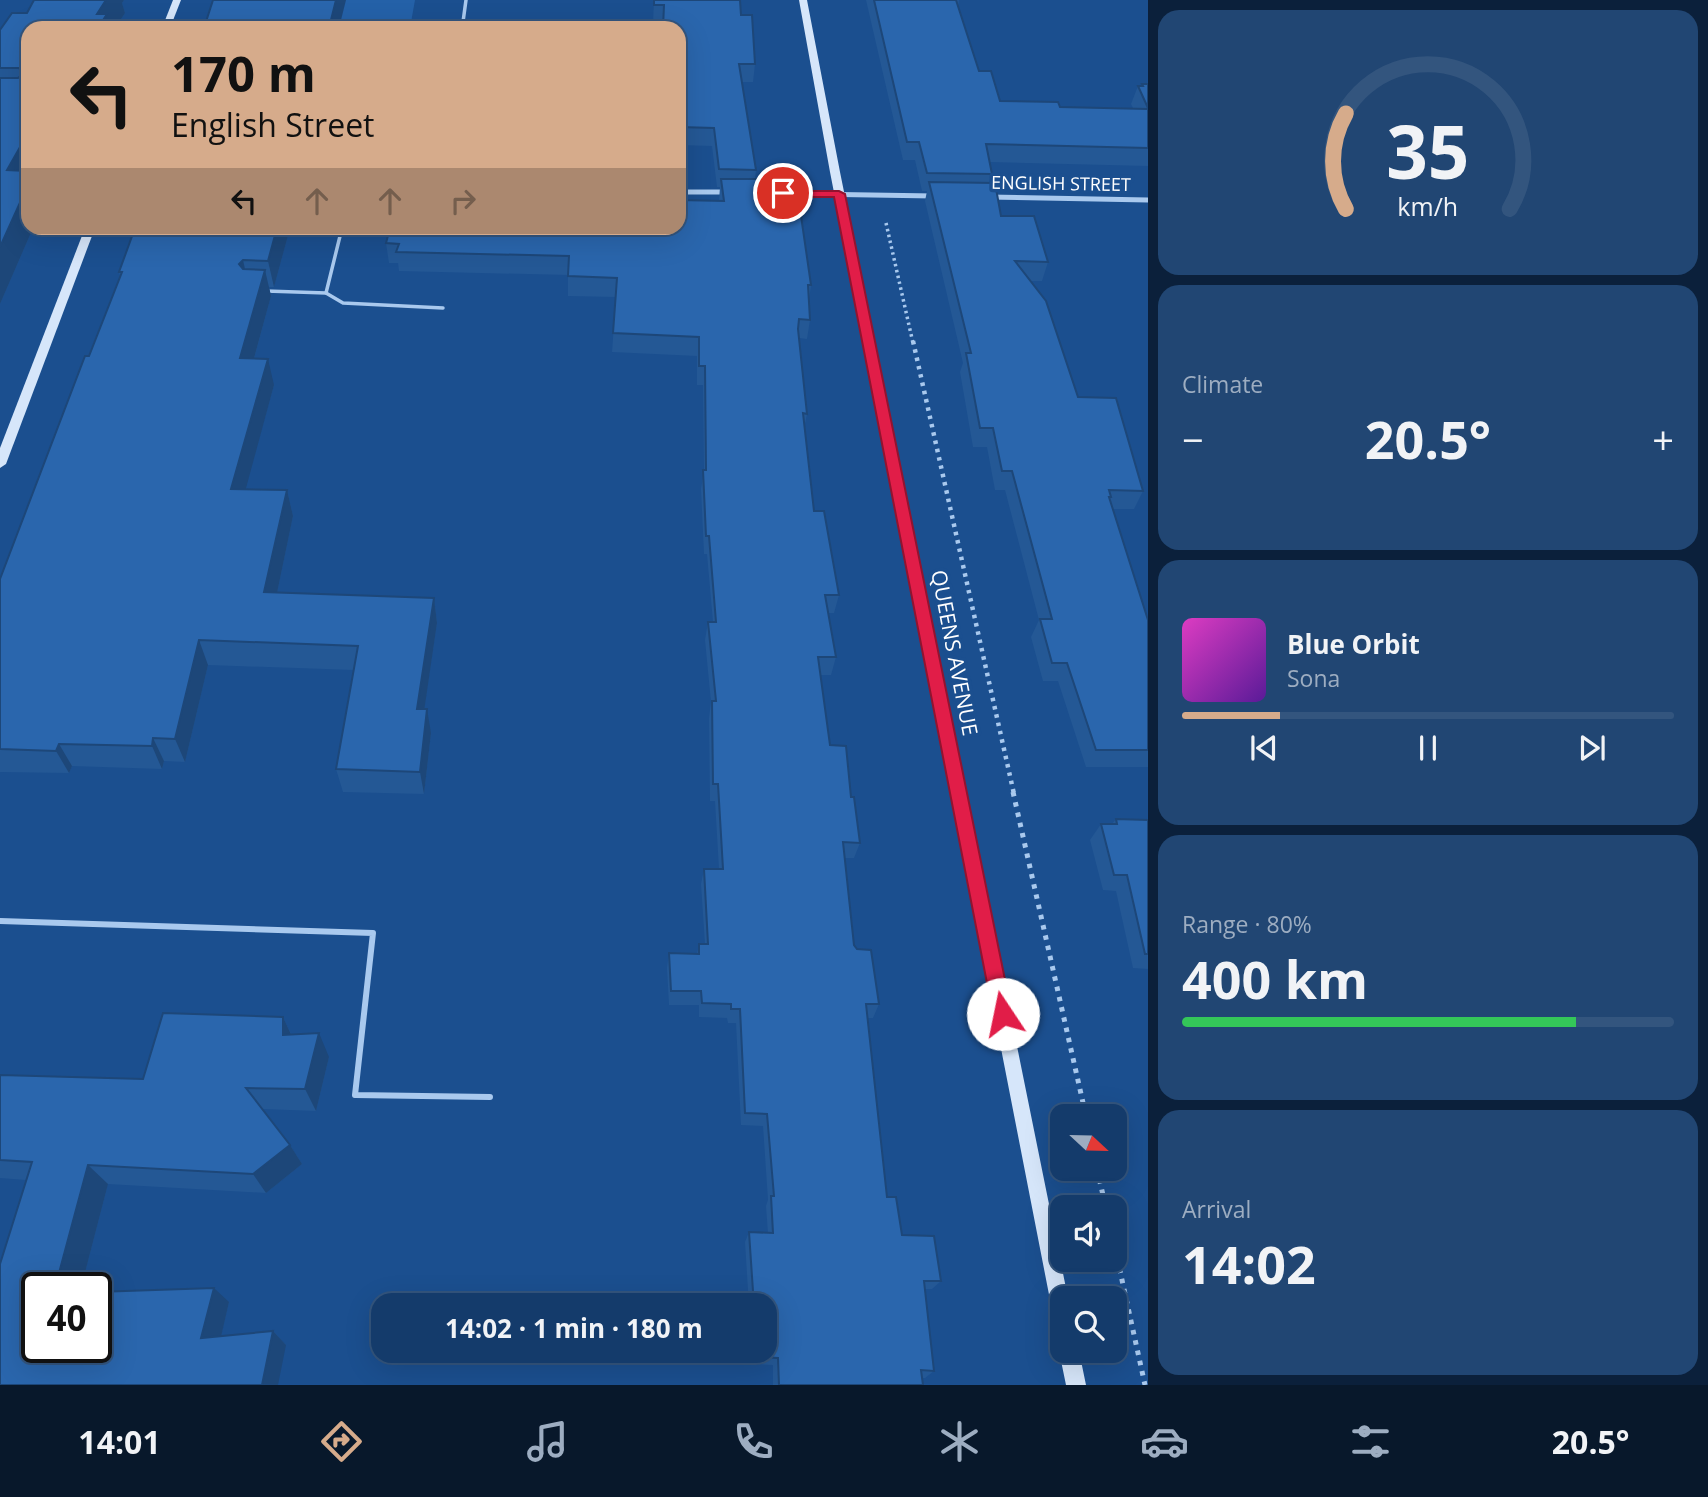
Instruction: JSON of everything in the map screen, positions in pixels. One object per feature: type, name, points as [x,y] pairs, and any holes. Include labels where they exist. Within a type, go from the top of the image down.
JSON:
[{"type":"street","points":[[169,21],[177,0]]},
{"type":"street","name":"QUEENS AVENUE","points":[[803,0],[839,194],[1056,1286]]},
{"type":"street","points":[[686,192],[731,192]]},
{"type":"street","points":[[744,193],[946,196]]},
{"type":"street","name":"ENGLISH STREET","points":[[986,197],[1148,200]]},
{"type":"street","points":[[0,464],[87,235]]},
{"type":"street","points":[[1071,1363],[1076,1385]]},
{"type":"lane","points":[[463,21],[466,0]]},
{"type":"lane","points":[[326,293],[340,235]]},
{"type":"lane","points":[[263,291],[326,293],[343,303],[443,308]]},
{"type":"lane","points":[[0,920],[373,933],[355,1095],[491,1097]]},
{"type":"path","points":[[884,214],[1083,1104]]},
{"type":"path","points":[[1120,1272],[1145,1385]]},
{"type":"shaded area","points":[[225,0],[415,0],[411,21],[218,21]]},
{"type":"building","points":[[34,0],[106,0],[97,14],[107,14],[102,21],[21,21],[21,71],[19,68],[0,68],[0,30],[12,13],[27,13]]},
{"type":"building","points":[[213,0],[336,0],[331,21],[206,21]]},
{"type":"building","points":[[654,0],[740,0],[741,15],[752,15],[755,64],[739,64],[756,170],[719,169],[714,128],[686,127],[686,21],[663,21],[664,5],[654,5]]},
{"type":"building","points":[[874,0],[956,0],[979,71],[991,71],[1000,101],[1058,102],[1060,107],[1148,109],[1148,148],[986,144],[992,174],[927,173],[919,142],[907,142]]},
{"type":"building","points":[[21,76],[21,145],[7,170],[21,171],[21,200],[0,247],[0,78]]},
{"type":"building","points":[[1142,84],[1148,84],[1148,108],[1138,86],[1143,86]]},
{"type":"building","points":[[721,179],[758,179],[762,202],[799,202],[811,285],[808,285],[810,320],[799,319],[798,329],[807,414],[803,413],[814,511],[824,511],[839,595],[825,595],[836,657],[818,657],[830,745],[846,746],[851,797],[854,797],[860,843],[843,842],[854,945],[857,949],[871,950],[879,1004],[866,1004],[887,1197],[896,1197],[902,1235],[934,1236],[941,1281],[924,1281],[934,1371],[921,1370],[923,1385],[779,1385],[777,1293],[753,1293],[749,1232],[773,1233],[771,1196],[774,1196],[767,1114],[745,1113],[740,1009],[731,1009],[731,1004],[702,1003],[701,991],[671,991],[669,953],[699,954],[699,944],[708,944],[704,869],[723,869],[718,784],[713,784],[712,701],[716,701],[708,622],[716,622],[709,536],[706,536],[703,470],[706,470],[705,366],[699,366],[699,337],[613,333],[617,278],[568,276],[569,256],[396,252],[399,244],[386,243],[388,235],[686,235],[686,200],[724,201]]},
{"type":"building","points":[[929,182],[995,183],[1001,216],[1034,216],[1048,262],[1015,261],[1046,301],[1078,397],[1116,398],[1143,491],[1109,490],[1109,497],[1148,620],[1148,750],[1096,750],[1067,663],[1052,663],[1040,619],[1052,619],[1012,471],[1002,471],[993,428],[980,428],[966,353],[971,353]]},
{"type":"building","points":[[132,235],[275,235],[268,261],[243,260],[239,264],[243,269],[265,270],[240,358],[268,359],[231,489],[287,490],[264,592],[434,598],[417,709],[427,709],[420,772],[336,769],[358,646],[199,640],[175,739],[153,738],[152,746],[59,744],[56,751],[0,749],[0,579],[85,356],[89,356],[122,272],[119,272]]},
{"type":"building","points":[[1116,819],[1148,820],[1148,954],[1145,954],[1127,875],[1114,875],[1101,824],[1117,824]]},
{"type":"building","points":[[163,1013],[283,1017],[283,1035],[319,1033],[305,1089],[246,1088],[290,1145],[253,1174],[88,1165],[59,1272],[21,1272],[21,1363],[112,1363],[112,1291],[214,1288],[201,1338],[273,1331],[262,1385],[0,1385],[0,1264],[32,1162],[0,1160],[0,1075],[143,1079]]},
{"type":"route","points":[[783,193],[839,194],[1003,1014]]}]
